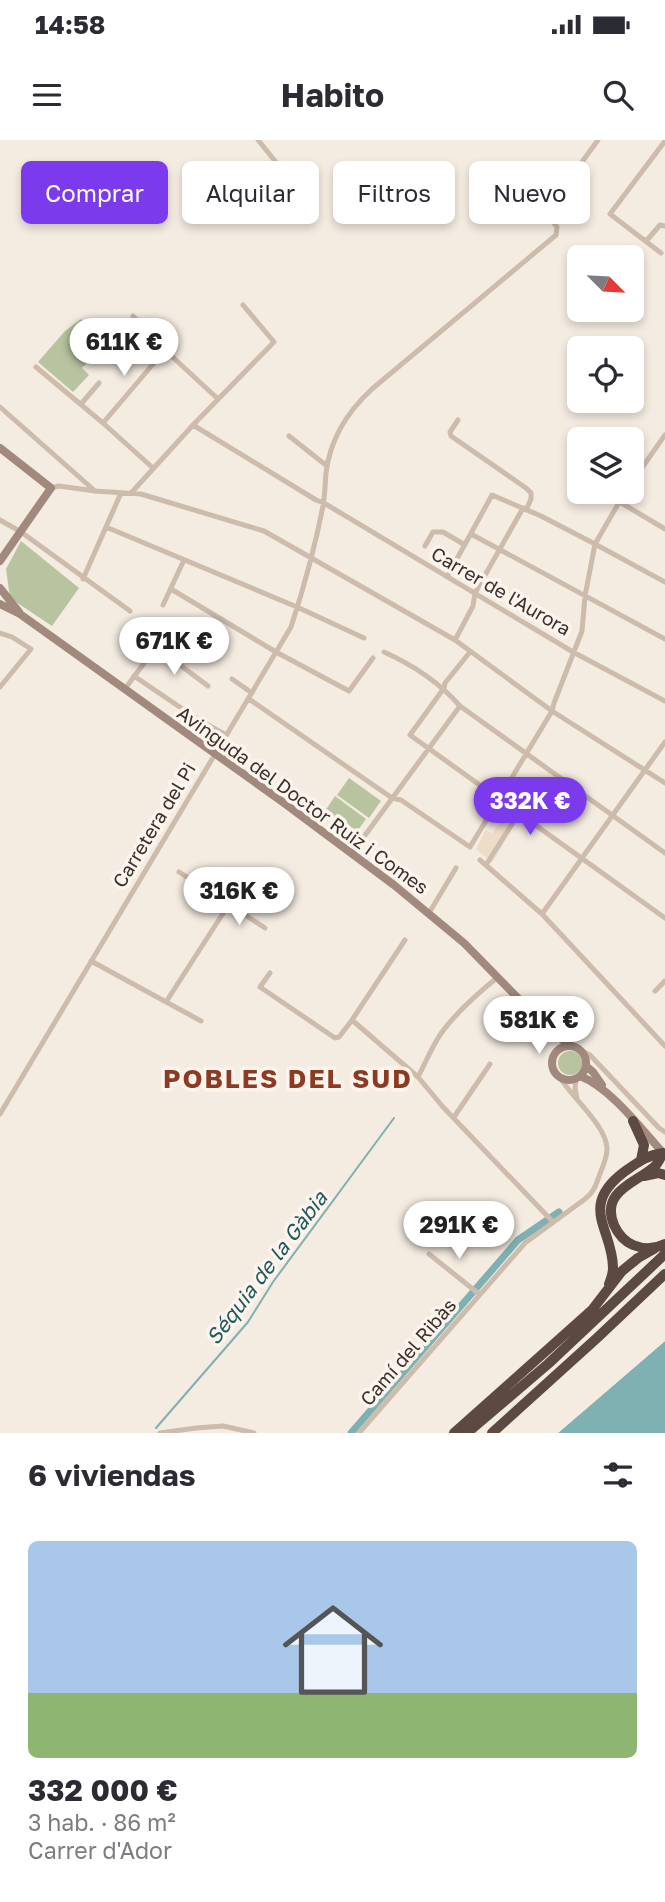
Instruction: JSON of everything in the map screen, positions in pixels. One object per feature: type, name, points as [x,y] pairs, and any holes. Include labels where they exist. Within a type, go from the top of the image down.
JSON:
[{"type":"highway","points":[[633,1121],[644,1145],[641,1160]]},
{"type":"highway","points":[[607,1292],[613,1270],[612,1255],[601,1221],[601,1201],[612,1181],[641,1160],[653,1154],[664,1154]]},
{"type":"highway","points":[[654,1249],[634,1245],[620,1236],[613,1222],[612,1205],[621,1188],[655,1167],[664,1154]]},
{"type":"highway","points":[[640,1176],[665,1175]]},
{"type":"highway","points":[[459,1432],[593,1310],[622,1271],[638,1258],[665,1244]]},
{"type":"highway","points":[[459,1432],[548,1364],[665,1254]]},
{"type":"highway","points":[[492,1433],[665,1274]]},
{"type":"highway","points":[[485,1433],[524,1404]]},
{"type":"street","points":[[258,140],[275,161]]},
{"type":"street","name":"Carretera del Pi","points":[[0,1114],[291,627],[324,503],[327,466],[340,427],[363,398],[556,234],[557,227],[547,211],[598,140]]},
{"type":"street","points":[[661,253],[610,214],[665,141]]},
{"type":"street","points":[[645,240],[660,225],[665,226]]},
{"type":"street","points":[[132,492],[275,342],[243,305]]},
{"type":"street","points":[[133,316],[218,399]]},
{"type":"street","points":[[103,423],[165,350]]},
{"type":"street","points":[[36,367],[153,468]]},
{"type":"street","points":[[81,404],[99,383]]},
{"type":"street","points":[[0,407],[95,491]]},
{"type":"street","points":[[455,640],[473,606],[475,593],[531,499],[531,493],[526,488],[450,436],[458,419]]},
{"type":"street","name":"Carrer de l'Aurora","points":[[193,425],[573,652],[665,701]]},
{"type":"street","points":[[644,465],[665,435]]},
{"type":"street","points":[[289,436],[327,466]]},
{"type":"street","points":[[0,448],[51,488]]},
{"type":"street","points":[[1,562],[51,488],[59,486],[132,492],[264,531],[455,640],[552,711],[665,783]]},
{"type":"street","points":[[83,579],[121,493]]},
{"type":"street","points":[[447,578],[492,495],[595,544],[665,582]]},
{"type":"street","points":[[232,679],[250,696],[392,798],[401,800],[470,847],[552,711],[582,631],[585,596],[595,544],[616,504]]},
{"type":"street","points":[[623,504],[665,529]]},
{"type":"street","points":[[0,520],[22,532],[130,611]]},
{"type":"street","points":[[106,527],[364,638]]},
{"type":"street","points":[[425,546],[433,532],[443,532],[465,545]]},
{"type":"street","points":[[471,534],[665,639]]},
{"type":"street","points":[[163,605],[184,560]]},
{"type":"street","name":"Avinguda del Doctor Ruiz i Comes","points":[[0,588],[20,614]]},
{"type":"street","points":[[172,589],[276,652],[349,691],[373,658]]},
{"type":"street","name":"Avinguda del Doctor Ruiz i Comes","points":[[0,604],[20,614],[352,853],[464,943],[550,1031],[576,1048]]},
{"type":"street","points":[[0,633],[31,649],[0,687]]},
{"type":"street","points":[[124,690],[156,647],[208,686]]},
{"type":"street","points":[[383,652],[405,662],[443,688],[460,706],[665,853]]},
{"type":"street","points":[[470,652],[445,682],[410,735],[665,918]]},
{"type":"street","name":"Avinguda del Doctor Ruiz i Comes","points":[[135,676],[192,716],[226,735]]},
{"type":"street","points":[[352,853],[460,706]]},
{"type":"street","points":[[542,914],[665,742]]},
{"type":"street","points":[[486,865],[519,813]]},
{"type":"street","points":[[480,860],[542,914],[665,1046]]},
{"type":"street","points":[[429,913],[456,867]]},
{"type":"street","points":[[179,872],[265,928]]},
{"type":"street","points":[[166,1002],[229,904]]},
{"type":"street","points":[[270,973],[260,987],[335,1038],[340,1037],[404,940]]},
{"type":"street","points":[[91,961],[201,1021]]},
{"type":"street","points":[[418,1077],[443,1031],[480,991],[498,977]]},
{"type":"street","points":[[655,990],[665,981]]},
{"type":"street","points":[[352,1020],[418,1077],[553,1222]]},
{"type":"street","points":[[550,1031],[554,1055],[552,1064],[559,1076],[567,1080],[578,1077],[593,1081],[664,1154]]},
{"type":"street","points":[[554,1055],[564,1047],[576,1048],[590,1055],[665,1132]]},
{"type":"street","points":[[576,1048],[585,1057],[586,1066],[578,1077],[575,1088],[578,1102]]},
{"type":"street","points":[[454,1117],[490,1064]]},
{"type":"street","points":[[586,1066],[612,1077]]},
{"type":"street","points":[[586,1066],[608,1094]]},
{"type":"street","name":"Camí del Ribàs","points":[[359,1433],[525,1243],[590,1196],[606,1159],[607,1147],[599,1127],[559,1076]]},
{"type":"street","points":[[602,1085],[606,1076],[612,1077]]},
{"type":"street","points":[[429,1254],[479,1294]]},
{"type":"street","points":[[160,1433],[222,1426],[254,1433]]},
{"type":"green space","points":[[81,319],[106,343],[82,368],[89,375],[73,392],[38,362],[65,331]]},
{"type":"green space","points":[[21,541],[79,588],[52,626],[10,598],[6,569]]},
{"type":"green space","points":[[349,778],[381,801],[369,818],[337,795]]},
{"type":"green space","points":[[335,796],[366,819],[356,833],[325,811]]},
{"type":"green space","points":[[570,1051],[579,1054],[582,1063],[579,1072],[570,1075],[561,1072],[558,1063],[561,1054]]},
{"type":"shaded area","points":[[499,807],[519,817],[492,863],[476,849],[486,830],[492,834],[499,823],[493,819]]},
{"type":"water","points":[[665,1341],[665,1433],[558,1433]]},
{"type":"pier","points":[[665,1337],[665,1341],[555,1433]]},
{"type":"waterway","name":"Séquia de la Gàbia","points":[[156,1428],[248,1322],[273,1282],[394,1118]]},
{"type":"waterway","points":[[351,1433],[518,1240],[559,1212]]},
{"type":"district","name":"POBLES DEL SUD","points":[[288,1079]]}]
